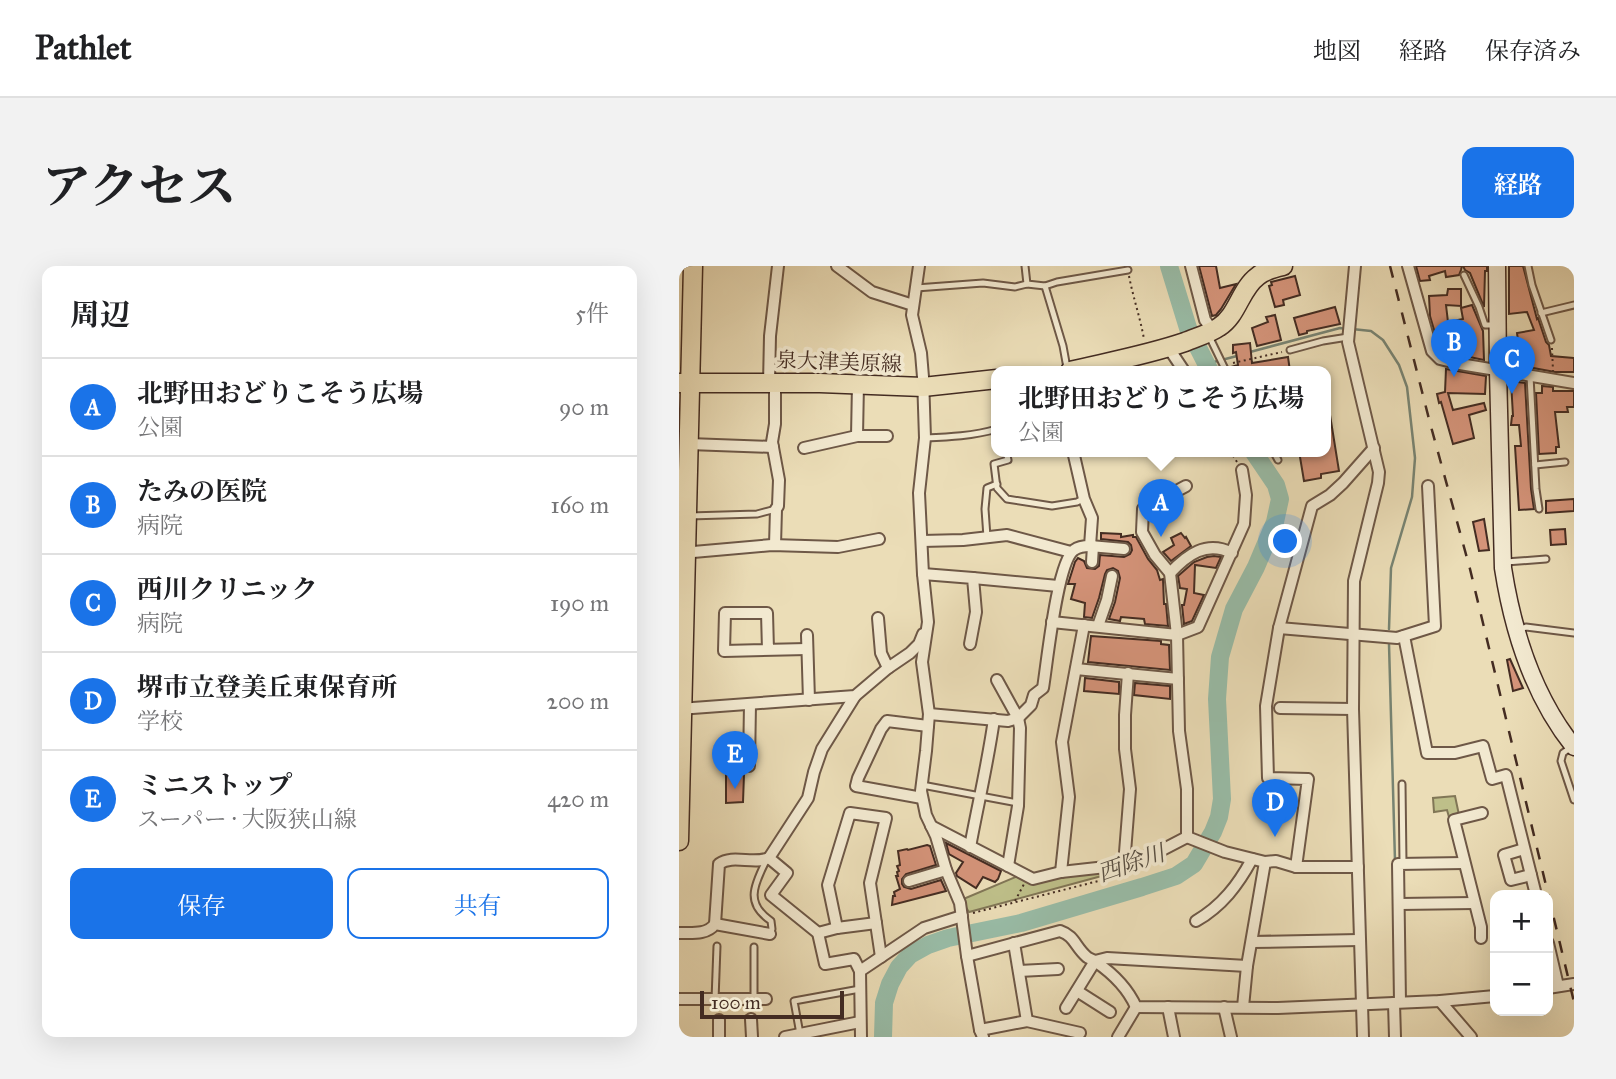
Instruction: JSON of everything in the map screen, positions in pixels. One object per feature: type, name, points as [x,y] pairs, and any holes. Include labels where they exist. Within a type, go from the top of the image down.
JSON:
[{"type":"main road","points":[[679,841],[683,553],[689,444],[685,382],[686,297],[693,266]]},
{"type":"main road","points":[[1091,366],[1148,353],[1208,333],[1223,325],[1231,316],[1251,282],[1259,275],[1283,266]]},
{"type":"main road","name":"泉大津美原線","points":[[685,382],[923,387],[991,380]]},
{"type":"street","points":[[775,545],[779,480],[772,447],[775,424],[770,336],[778,266]]},
{"type":"street","points":[[837,266],[871,292],[913,304]]},
{"type":"street","points":[[919,266],[912,315],[921,353],[923,387],[925,438],[919,493],[928,622],[922,662],[929,713],[922,798],[960,903],[966,952],[982,1033],[1027,1021],[1080,1033]]},
{"type":"street","points":[[1191,266],[1208,333]]},
{"type":"street","points":[[1355,266],[1347,342],[1379,472],[1354,581],[1353,709],[1363,1037]]},
{"type":"street","points":[[1408,266],[1432,351],[1440,359],[1574,383]]},
{"type":"street","points":[[1497,266],[1502,563],[1507,595],[1526,663],[1550,712],[1573,747]]},
{"type":"street","points":[[1170,346],[1181,366]]},
{"type":"street","points":[[857,436],[858,384]]},
{"type":"street","points":[[804,448],[857,436],[887,436]]},
{"type":"street","points":[[689,444],[772,447]]},
{"type":"street","points":[[1296,867],[1308,779],[1268,778],[1266,706],[1279,628],[1312,506],[1343,483],[1374,448]]},
{"type":"street","points":[[1074,457],[1084,499],[1092,517],[1092,562]]},
{"type":"street","points":[[1052,622],[1177,635],[1198,627],[1244,524],[1246,495],[1242,470]]},
{"type":"street","points":[[1186,486],[1143,509],[1142,532],[1155,555],[1170,573],[1177,635],[1179,731],[1187,789],[1189,838]]},
{"type":"street","points":[[1279,628],[1397,638],[1436,626],[1428,486]]},
{"type":"street","points":[[922,541],[963,540],[1007,534],[1071,552]]},
{"type":"street","points":[[683,553],[775,545],[838,547],[879,540]]},
{"type":"street","points":[[929,713],[1008,721],[1018,718],[1031,705],[1034,695],[1043,688],[1058,586],[1071,552],[1076,548],[1091,546],[1123,549]]},
{"type":"street","points":[[1170,573],[1183,559],[1209,547],[1232,553]]},
{"type":"street","points":[[923,574],[1058,586]]},
{"type":"street","points":[[1098,626],[1112,576]]},
{"type":"street","points":[[970,644],[976,612],[974,578]]},
{"type":"street","points":[[768,650],[767,613],[725,613],[724,651],[768,650],[807,649]]},
{"type":"street","points":[[878,618],[881,653],[888,668]]},
{"type":"street","points":[[765,859],[808,798],[823,749],[855,696],[910,653],[919,643],[928,622]]},
{"type":"street","points":[[1061,872],[1069,797],[1062,741],[1084,625]]},
{"type":"street","points":[[807,635],[809,700]]},
{"type":"street","points":[[1404,636],[1427,753],[1455,753],[1483,746],[1492,779],[1506,775],[1535,890]]},
{"type":"street","points":[[910,653],[922,662]]},
{"type":"street","points":[[1076,669],[1178,679]]},
{"type":"street","points":[[1124,865],[1130,789],[1125,749],[1128,673]]},
{"type":"street","points":[[997,680],[1018,718],[1020,728],[1019,803],[1008,866]]},
{"type":"street","points":[[681,709],[855,696]]},
{"type":"street","points":[[749,766],[750,704]]},
{"type":"street","points":[[1280,708],[1353,709]]},
{"type":"street","points":[[970,847],[994,719]]},
{"type":"street","points":[[922,798],[856,786],[857,778],[880,729],[887,721],[928,726]]},
{"type":"street","points":[[837,928],[828,885],[851,813],[886,818],[870,883],[881,957]]},
{"type":"street","points":[[1481,938],[1481,927],[1454,820],[1482,813]]},
{"type":"street","points":[[931,826],[1033,879],[1061,872],[1124,865],[1189,838],[1225,852],[1265,862],[1276,861],[1296,867],[1357,867]]},
{"type":"street","points":[[1524,849],[1504,855],[1511,880],[1531,875]]},
{"type":"street","points":[[679,933],[701,933],[713,928],[719,864],[728,860],[765,859],[787,873],[771,895],[818,933],[825,964],[854,959],[860,971],[860,1037]]},
{"type":"street","points":[[1196,921],[1212,912],[1224,900],[1252,859]]},
{"type":"street","points":[[1243,1007],[1247,966],[1265,862]]},
{"type":"street","points":[[1395,1037],[1400,904],[1398,864],[1464,863]]},
{"type":"street","points":[[909,881],[946,870]]},
{"type":"street","points":[[1400,904],[1474,904]]},
{"type":"street","points":[[860,971],[924,928],[962,919]]},
{"type":"street","points":[[818,933],[876,923]]},
{"type":"street","points":[[715,924],[770,934]]},
{"type":"street","points":[[966,952],[1060,931],[1069,934],[1087,958],[1095,961],[1126,989],[1136,1007]]},
{"type":"street","points":[[1252,942],[1359,940]]},
{"type":"street","points":[[1014,943],[1027,1021]]},
{"type":"street","points":[[1066,1008],[1095,961],[1107,958],[1247,966]]},
{"type":"street","points":[[1019,971],[1058,969]]},
{"type":"street","points":[[1553,987],[1574,984]]},
{"type":"street","points":[[1077,991],[1110,1012]]},
{"type":"street","points":[[1136,1007],[1278,1008],[1490,996]]},
{"type":"street","points":[[679,999],[766,999]]},
{"type":"street","points":[[1440,1001],[1471,1037]]},
{"type":"street","points":[[1118,1037],[1136,1007]]},
{"type":"street","points":[[1168,1007],[1174,1037]]},
{"type":"street","points":[[1224,1007],[1231,1037]]},
{"type":"street","points":[[751,1019],[752,1037]]},
{"type":"street","points":[[719,1020],[719,1037]]},
{"type":"street","points":[[785,1037],[860,1022]]},
{"type":"lane","points":[[1025,266],[1027,284]]},
{"type":"lane","points":[[1528,266],[1551,341]]},
{"type":"lane","points":[[916,288],[983,283],[1015,287],[1027,284],[1045,286],[1128,270]]},
{"type":"lane","points":[[1464,275],[1485,325],[1498,325]]},
{"type":"lane","points":[[1045,286],[1068,366]]},
{"type":"lane","points":[[1541,313],[1574,305]]},
{"type":"lane","points":[[1208,333],[1224,366]]},
{"type":"lane","points":[[1290,350],[1348,337]]},
{"type":"lane","points":[[1530,376],[1539,509]]},
{"type":"lane","points":[[925,438],[991,430]]},
{"type":"lane","points":[[1007,457],[1008,460],[994,464],[997,488],[1007,499],[1052,506],[1084,499]]},
{"type":"lane","points":[[1535,465],[1565,462]]},
{"type":"lane","points":[[987,537],[987,488],[997,484]]},
{"type":"lane","points":[[687,516],[757,514],[776,509]]},
{"type":"lane","points":[[1502,563],[1546,559]]},
{"type":"lane","points":[[1516,630],[1526,627],[1574,634]]},
{"type":"lane","points":[[1573,747],[1563,753],[1561,761],[1574,800]]},
{"type":"lane","points":[[1402,784],[1403,863]]},
{"type":"lane","points":[[922,785],[1019,803]]},
{"type":"lane","points":[[765,859],[755,884],[755,901],[762,915],[771,921],[770,934]]},
{"type":"lane","points":[[715,1000],[717,946]]},
{"type":"lane","points":[[754,947],[754,999]]},
{"type":"lane","points":[[800,1034],[794,1001],[860,989]]},
{"type":"path","points":[[1128,270],[1148,353]]},
{"type":"path","points":[[1551,341],[1554,380]]},
{"type":"path","points":[[1226,366],[1290,350]]},
{"type":"path","points":[[1015,902],[1028,876]]},
{"type":"path","points":[[962,919],[1015,902],[1111,878]]},
{"type":"green space","points":[[1455,796],[1459,815],[1449,817],[1447,810],[1434,812],[1433,798]]},
{"type":"green space","points":[[1094,873],[1109,874],[969,912],[961,900],[1018,876],[1051,879]]},
{"type":"building","points":[[1199,266],[1216,266],[1220,288],[1236,284],[1216,315],[1212,316]]},
{"type":"building","points":[[1416,266],[1462,266],[1459,275],[1446,277],[1445,271],[1429,276],[1430,280],[1420,281]]},
{"type":"building","points":[[1463,266],[1487,266],[1484,307],[1470,273]]},
{"type":"building","points":[[1509,266],[1523,266],[1537,319],[1551,356],[1574,358],[1574,372],[1555,372],[1511,364],[1510,349],[1519,348],[1517,333],[1534,330],[1527,312],[1509,314]]},
{"type":"building","points":[[1295,276],[1300,295],[1283,300],[1284,305],[1275,307],[1269,286],[1272,285],[1271,282]]},
{"type":"building","points":[[1448,289],[1461,289],[1461,306],[1446,305],[1448,322],[1463,319],[1461,308],[1472,305],[1483,331],[1484,360],[1450,353],[1451,346],[1439,347],[1430,316],[1429,296],[1447,295]]},
{"type":"building","points":[[1335,307],[1340,324],[1299,335],[1294,318]]},
{"type":"building","points":[[1275,315],[1281,340],[1257,346],[1252,328],[1268,322],[1266,317]]},
{"type":"building","points":[[1250,343],[1252,363],[1288,357],[1289,366],[1234,366],[1238,365],[1233,345]]},
{"type":"building","points":[[1446,369],[1486,376],[1485,394],[1448,393],[1453,410],[1484,403],[1486,410],[1469,415],[1474,438],[1453,444],[1437,394],[1445,392]]},
{"type":"building","points":[[1511,381],[1525,383],[1534,509],[1519,510],[1515,446],[1521,446],[1519,425],[1511,425]]},
{"type":"building","points":[[1542,386],[1553,387],[1553,391],[1574,391],[1574,407],[1567,407],[1568,412],[1555,412],[1559,447],[1556,447],[1556,453],[1539,454],[1536,393],[1542,393]]},
{"type":"building","points":[[1331,421],[1339,471],[1304,481],[1300,457],[1331,457]]},
{"type":"building","points":[[1574,499],[1574,511],[1546,513],[1546,501]]},
{"type":"building","points":[[1484,519],[1489,550],[1479,551],[1473,522]]},
{"type":"building","points":[[1565,529],[1566,544],[1551,545],[1550,530]]},
{"type":"building","points":[[1101,533],[1136,537],[1157,570],[1160,580],[1163,579],[1168,626],[1145,624],[1144,619],[1109,619],[1120,578],[1118,571],[1113,568],[1105,574],[1092,618],[1084,617],[1085,603],[1071,599],[1075,584],[1068,584],[1078,558],[1084,561],[1087,568],[1095,569],[1099,566],[1100,555],[1124,557],[1132,550],[1128,542],[1101,539]]},
{"type":"building","points":[[1181,533],[1191,546],[1171,561],[1163,552],[1174,545],[1171,538]]},
{"type":"building","points":[[1214,556],[1221,557],[1216,568],[1195,565],[1194,593],[1204,595],[1192,621],[1184,624],[1182,605],[1187,589],[1180,588],[1178,576],[1194,562]]},
{"type":"building","points":[[1091,636],[1161,641],[1161,644],[1169,645],[1170,670],[1088,662]]},
{"type":"building","points":[[1510,659],[1523,688],[1513,691],[1507,660]]},
{"type":"building","points":[[1085,678],[1119,682],[1119,694],[1084,691]]},
{"type":"building","points":[[1135,683],[1170,686],[1170,699],[1134,695]]},
{"type":"building","points":[[744,774],[743,802],[726,803],[726,775]]},
{"type":"building","points":[[946,843],[1001,871],[998,879],[995,882],[983,877],[976,888],[957,876],[956,873],[963,862],[949,854]]},
{"type":"building","points":[[930,846],[936,865],[906,874],[902,884],[911,889],[941,880],[946,891],[892,905],[894,892],[900,889],[896,876],[899,871],[897,866],[900,865],[898,851]]},
{"type":"waterway","name":"西除川","points":[[1169,266],[1188,328],[1207,366]]},
{"type":"waterway","points":[[1250,352],[1340,328],[1346,329]]},
{"type":"waterway","points":[[1352,329],[1371,331],[1383,340],[1399,365],[1407,387],[1415,458],[1412,497],[1391,568],[1389,629]]},
{"type":"waterway","points":[[1206,364],[1237,356]]},
{"type":"waterway","name":"西除川","points":[[883,1037],[884,1003],[890,984],[899,967],[910,955],[948,938],[1021,923],[1142,887],[1176,876],[1194,864],[1213,832],[1222,799],[1217,699],[1220,657],[1234,609],[1275,522],[1280,499],[1276,485],[1257,457]]},
{"type":"waterway","points":[[1389,644],[1395,861]]},
{"type":"railway","points":[[1390,266],[1470,569],[1574,1002]]},
{"type":"place","name":"たみの医院","points":[[1454,377]]},
{"type":"place","name":"西川クリニック","points":[[1512,394]]},
{"type":"place","name":"北野田おどりこそう広場","points":[[1161,537]]},
{"type":"place","name":"ミニストップ","points":[[735,789]]},
{"type":"place","name":"堺市立登美丘東保育所","points":[[1275,837]]}]
